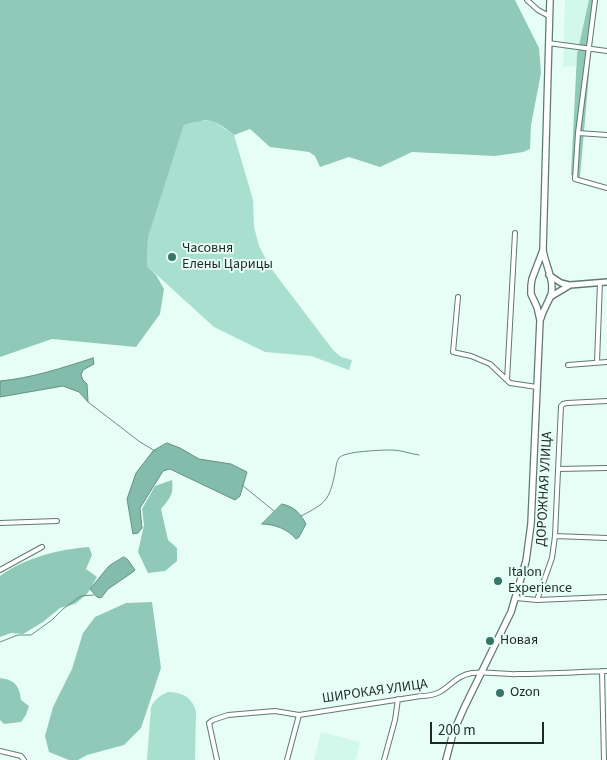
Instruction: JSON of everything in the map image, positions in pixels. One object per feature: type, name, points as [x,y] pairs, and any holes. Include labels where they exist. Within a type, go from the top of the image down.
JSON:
[{"type":"main road","points":[[540,320],[550,298],[552,285],[543,250],[550,0]]},
{"type":"main road","points":[[446,760],[454,733],[481,672],[503,630],[516,598],[526,561],[531,524],[540,320],[531,294],[531,286],[543,250]]},
{"type":"main road","points":[[534,274],[540,272],[549,275]]},
{"type":"main road","points":[[533,299],[542,302],[550,298]]},
{"type":"street","points":[[527,0],[538,10],[549,16]]},
{"type":"street","points":[[595,0],[578,133],[575,179],[607,188]]},
{"type":"street","points":[[548,43],[607,50]]},
{"type":"street","points":[[578,133],[607,135]]},
{"type":"street","points":[[507,380],[515,233]]},
{"type":"street","points":[[549,275],[561,283],[570,285],[607,282]]},
{"type":"street","points":[[597,362],[600,282]]},
{"type":"street","points":[[550,298],[570,285]]},
{"type":"street","points":[[458,297],[453,352],[471,356],[490,364],[510,383],[537,387]]},
{"type":"street","points":[[568,365],[607,362]]},
{"type":"street","name":"ДОРОЖНАЯ УЛИЦА","points":[[537,600],[552,558],[555,536],[561,406],[567,403],[607,401]]},
{"type":"street","points":[[558,469],[607,468]]},
{"type":"street","points":[[0,523],[57,521]]},
{"type":"street","points":[[555,536],[607,538]]},
{"type":"street","points":[[0,570],[42,547]]},
{"type":"street","points":[[516,598],[537,600],[607,597]]},
{"type":"street","points":[[604,760],[605,671]]},
{"type":"street","name":"ШИРОКАЯ УЛИЦА","points":[[217,760],[209,723],[228,715],[275,711],[299,715],[438,694],[461,676],[481,672],[517,674],[605,671]]},
{"type":"street","points":[[384,760],[395,720],[398,700]]},
{"type":"street","points":[[287,760],[299,715]]},
{"type":"street","points":[[0,751],[21,756],[24,760]]},
{"type":"street","points":[[12,754],[13,760]]},
{"type":"shaded area","points":[[0,0],[515,0],[539,48],[541,73],[531,125],[530,149],[523,152],[495,156],[412,152],[380,167],[349,157],[320,167],[315,156],[309,152],[270,147],[250,129],[234,135],[221,125],[211,121],[200,121],[184,125],[148,238],[147,266],[156,275],[164,289],[160,314],[136,347],[52,339],[0,357]]},
{"type":"shaded area","points":[[565,0],[589,0],[576,66],[563,67]]},
{"type":"shaded area","points":[[589,0],[598,0],[592,40],[580,177],[571,175],[577,54]]},
{"type":"shaded area","points":[[199,121],[214,121],[234,135],[253,200],[254,227],[259,246],[270,267],[333,350],[341,357],[352,360],[349,370],[311,356],[265,352],[214,327],[147,266],[148,238],[184,125]]},
{"type":"shaded area","points":[[93,358],[94,364],[83,370],[81,375],[87,384],[88,402],[79,392],[63,386],[0,397],[0,381],[35,375]]},
{"type":"shaded area","points":[[167,443],[199,459],[231,464],[247,472],[240,496],[235,500],[170,469],[163,471],[140,508],[142,528],[138,533],[133,534],[127,499],[136,473],[153,451]]},
{"type":"shaded area","points":[[172,480],[171,496],[161,509],[168,540],[177,548],[177,561],[165,571],[148,573],[138,552],[144,525],[142,509],[155,486]]},
{"type":"shaded area","points":[[282,504],[297,511],[306,524],[296,539],[289,532],[280,528],[262,524]]},
{"type":"shaded area","points":[[89,547],[92,555],[86,569],[97,577],[87,594],[75,604],[60,608],[43,622],[23,634],[11,633],[0,637],[0,576],[20,564],[43,555]]},
{"type":"shaded area","points":[[124,557],[135,570],[108,589],[101,598],[97,597],[90,589],[109,566]]},
{"type":"shaded area","points":[[152,602],[161,668],[141,728],[124,745],[87,755],[78,760],[69,760],[49,752],[45,736],[53,707],[72,669],[83,633],[95,617],[126,603]]},
{"type":"shaded area","points":[[0,678],[13,682],[19,691],[21,700],[29,706],[21,722],[4,724],[0,720]]},
{"type":"shaded area","points":[[168,692],[178,693],[187,697],[195,707],[195,760],[147,760],[151,707],[158,698]]},
{"type":"shaded area","points":[[321,732],[360,742],[356,760],[314,760]]},
{"type":"waterway","points":[[88,402],[140,442],[155,451]]},
{"type":"waterway","points":[[301,516],[316,508],[325,500],[331,490],[337,461],[342,456],[364,451],[392,450],[419,455]]},
{"type":"waterway","points":[[242,485],[274,511]]},
{"type":"waterway","points":[[0,642],[18,635],[31,635],[81,596],[94,595]]},
{"type":"place","name":"Часовня Елены Царицы","points":[[172,257]]},
{"type":"place","name":"Italon Experience","points":[[498,581]]},
{"type":"place","name":"Новая","points":[[490,641]]},
{"type":"place","name":"Ozon","points":[[500,693]]}]
